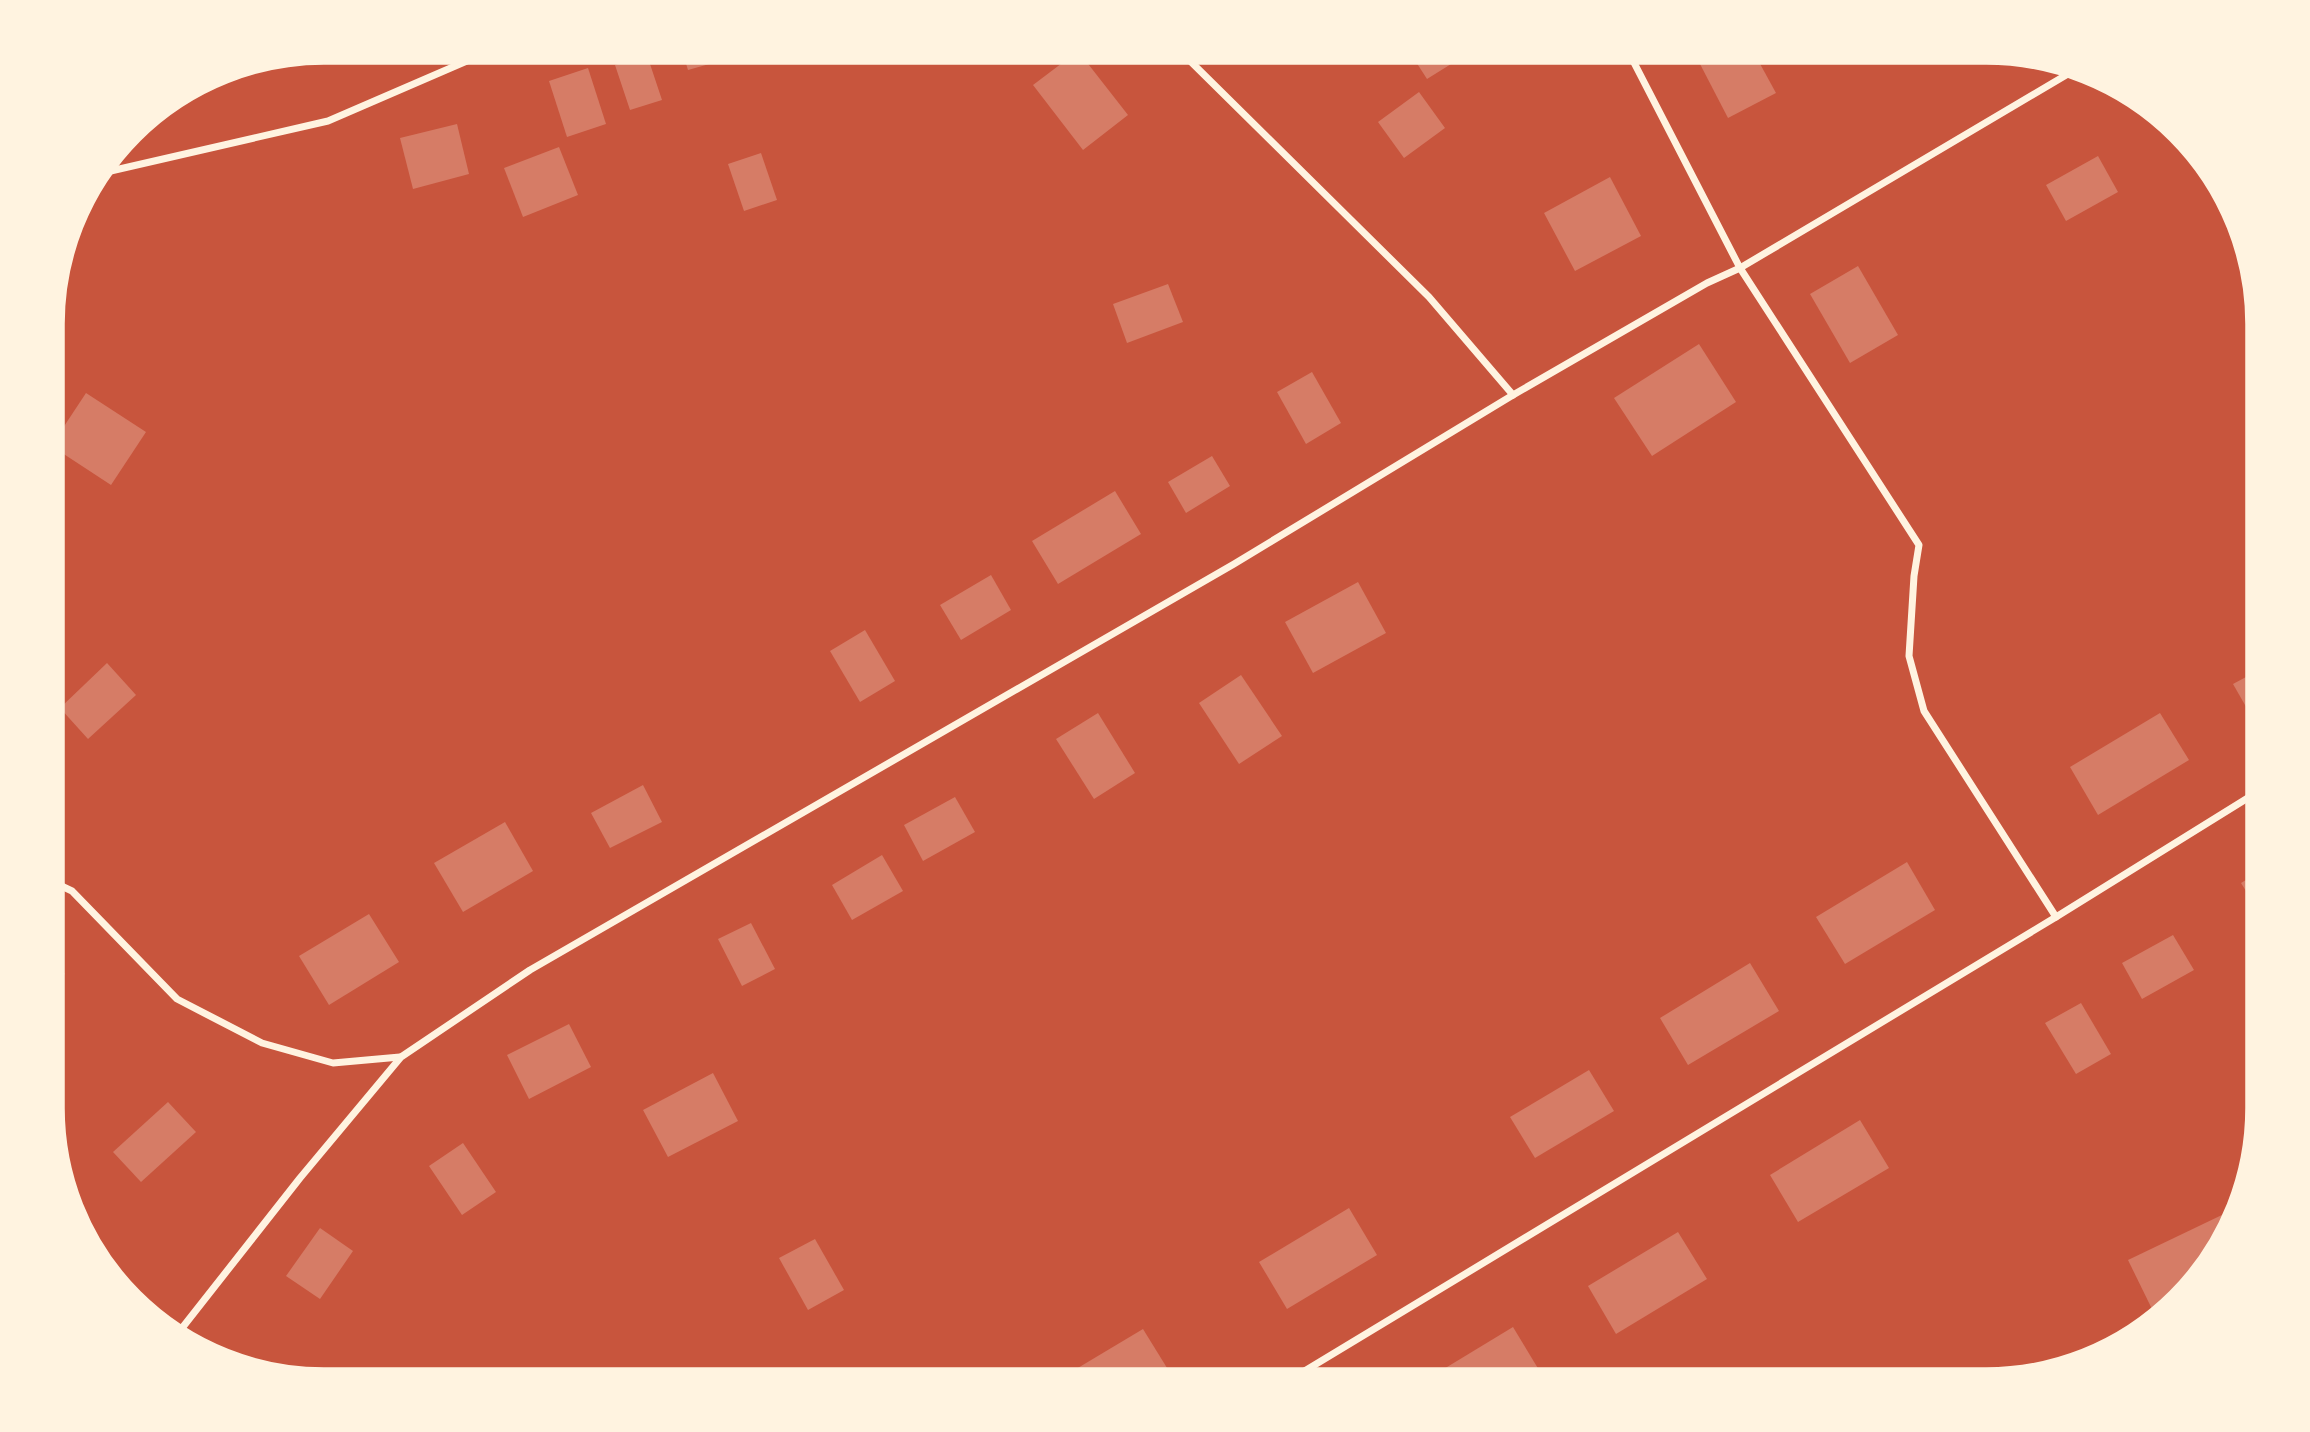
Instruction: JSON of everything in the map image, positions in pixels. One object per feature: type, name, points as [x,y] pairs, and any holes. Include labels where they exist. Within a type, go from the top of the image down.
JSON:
[{"type":"street","points":[[113,170],[328,121],[462,63]]},
{"type":"street","points":[[1192,63],[1429,298],[1513,395]]},
{"type":"street","points":[[1634,63],[1740,268],[1919,545],[1914,576],[1909,656],[1924,711],[2056,917]]},
{"type":"street","points":[[183,1328],[300,1178],[401,1057],[530,970],[1234,564],[1513,395],[1707,283],[1740,268],[2065,76]]},
{"type":"street","points":[[1308,1369],[2056,917],[2247,798]]},
{"type":"street","points":[[63,887],[72,891],[177,999],[262,1042],[333,1063],[401,1057]]},
{"type":"building","points":[[650,63],[662,100],[630,110],[615,65]]},
{"type":"building","points":[[686,63],[713,63],[688,70]]},
{"type":"building","points":[[1062,63],[1087,63],[1128,115],[1083,150],[1033,85]]},
{"type":"building","points":[[1417,63],[1453,63],[1427,79]]},
{"type":"building","points":[[1760,63],[1776,93],[1728,118],[1700,64]]},
{"type":"building","points":[[588,68],[606,124],[567,137],[549,81]]},
{"type":"building","points":[[1419,92],[1445,128],[1404,158],[1378,122]]},
{"type":"building","points":[[457,124],[469,174],[413,189],[400,138]]},
{"type":"building","points":[[559,147],[578,195],[523,217],[504,168]]},
{"type":"building","points":[[761,153],[777,200],[744,211],[728,164]]},
{"type":"building","points":[[2098,156],[2118,192],[2066,221],[2046,185]]},
{"type":"building","points":[[1610,177],[1641,236],[1575,271],[1544,213]]},
{"type":"building","points":[[1858,266],[1898,335],[1850,363],[1810,294]]},
{"type":"building","points":[[1168,284],[1183,322],[1127,343],[1113,304]]},
{"type":"building","points":[[1699,344],[1736,402],[1652,456],[1614,398]]},
{"type":"building","points":[[1312,372],[1341,423],[1306,444],[1277,392]]},
{"type":"building","points":[[86,393],[146,432],[111,485],[63,454],[63,428]]},
{"type":"building","points":[[1212,456],[1230,486],[1186,513],[1168,482]]},
{"type":"building","points":[[1115,491],[1141,534],[1058,584],[1032,541]]},
{"type":"building","points":[[991,575],[1011,610],[961,640],[940,605]]},
{"type":"building","points":[[1358,582],[1386,633],[1313,673],[1285,622]]},
{"type":"building","points":[[865,630],[895,681],[860,702],[830,651]]},
{"type":"building","points":[[107,663],[136,695],[88,739],[63,711],[63,705]]},
{"type":"building","points":[[1241,675],[1282,736],[1239,764],[1199,703]]},
{"type":"building","points":[[2247,676],[2247,708],[2233,684]]},
{"type":"building","points":[[1098,713],[1135,773],[1094,799],[1056,739]]},
{"type":"building","points":[[2160,713],[2189,760],[2098,815],[2070,767]]},
{"type":"building","points":[[643,785],[662,822],[610,848],[591,813]]},
{"type":"building","points":[[955,797],[975,832],[923,861],[904,825]]},
{"type":"building","points":[[505,822],[533,871],[463,912],[434,863]]},
{"type":"building","points":[[882,855],[903,891],[852,920],[832,885]]},
{"type":"building","points":[[1907,862],[1935,910],[1845,964],[1816,917]]},
{"type":"building","points":[[2247,879],[2247,893],[2241,883]]},
{"type":"building","points":[[369,914],[399,962],[329,1005],[299,956]]},
{"type":"building","points":[[751,923],[775,969],[742,986],[718,939]]},
{"type":"building","points":[[2173,935],[2194,970],[2142,999],[2122,963]]},
{"type":"building","points":[[1750,963],[1779,1011],[1688,1065],[1660,1018]]},
{"type":"building","points":[[2081,1003],[2111,1054],[2076,1074],[2045,1023]]},
{"type":"building","points":[[569,1024],[591,1067],[529,1099],[507,1055]]},
{"type":"building","points":[[1589,1070],[1614,1111],[1535,1158],[1510,1117]]},
{"type":"building","points":[[713,1073],[738,1121],[668,1157],[643,1110]]},
{"type":"building","points":[[168,1102],[196,1132],[141,1182],[113,1152]]},
{"type":"building","points":[[1860,1120],[1889,1168],[1798,1222],[1770,1175]]},
{"type":"building","points":[[463,1143],[496,1192],[462,1215],[429,1166]]},
{"type":"building","points":[[1349,1208],[1377,1255],[1287,1309],[1259,1262]]},
{"type":"building","points":[[2224,1214],[2193,1267],[2152,1309],[2128,1260]]},
{"type":"building","points":[[320,1228],[353,1251],[320,1299],[286,1276]]},
{"type":"building","points":[[1678,1232],[1707,1279],[1616,1334],[1588,1286]]},
{"type":"building","points":[[815,1239],[844,1290],[808,1310],[779,1258]]},
{"type":"building","points":[[1513,1327],[1538,1369],[1444,1369]]},
{"type":"building","points":[[1143,1329],[1168,1369],[1076,1369]]}]
